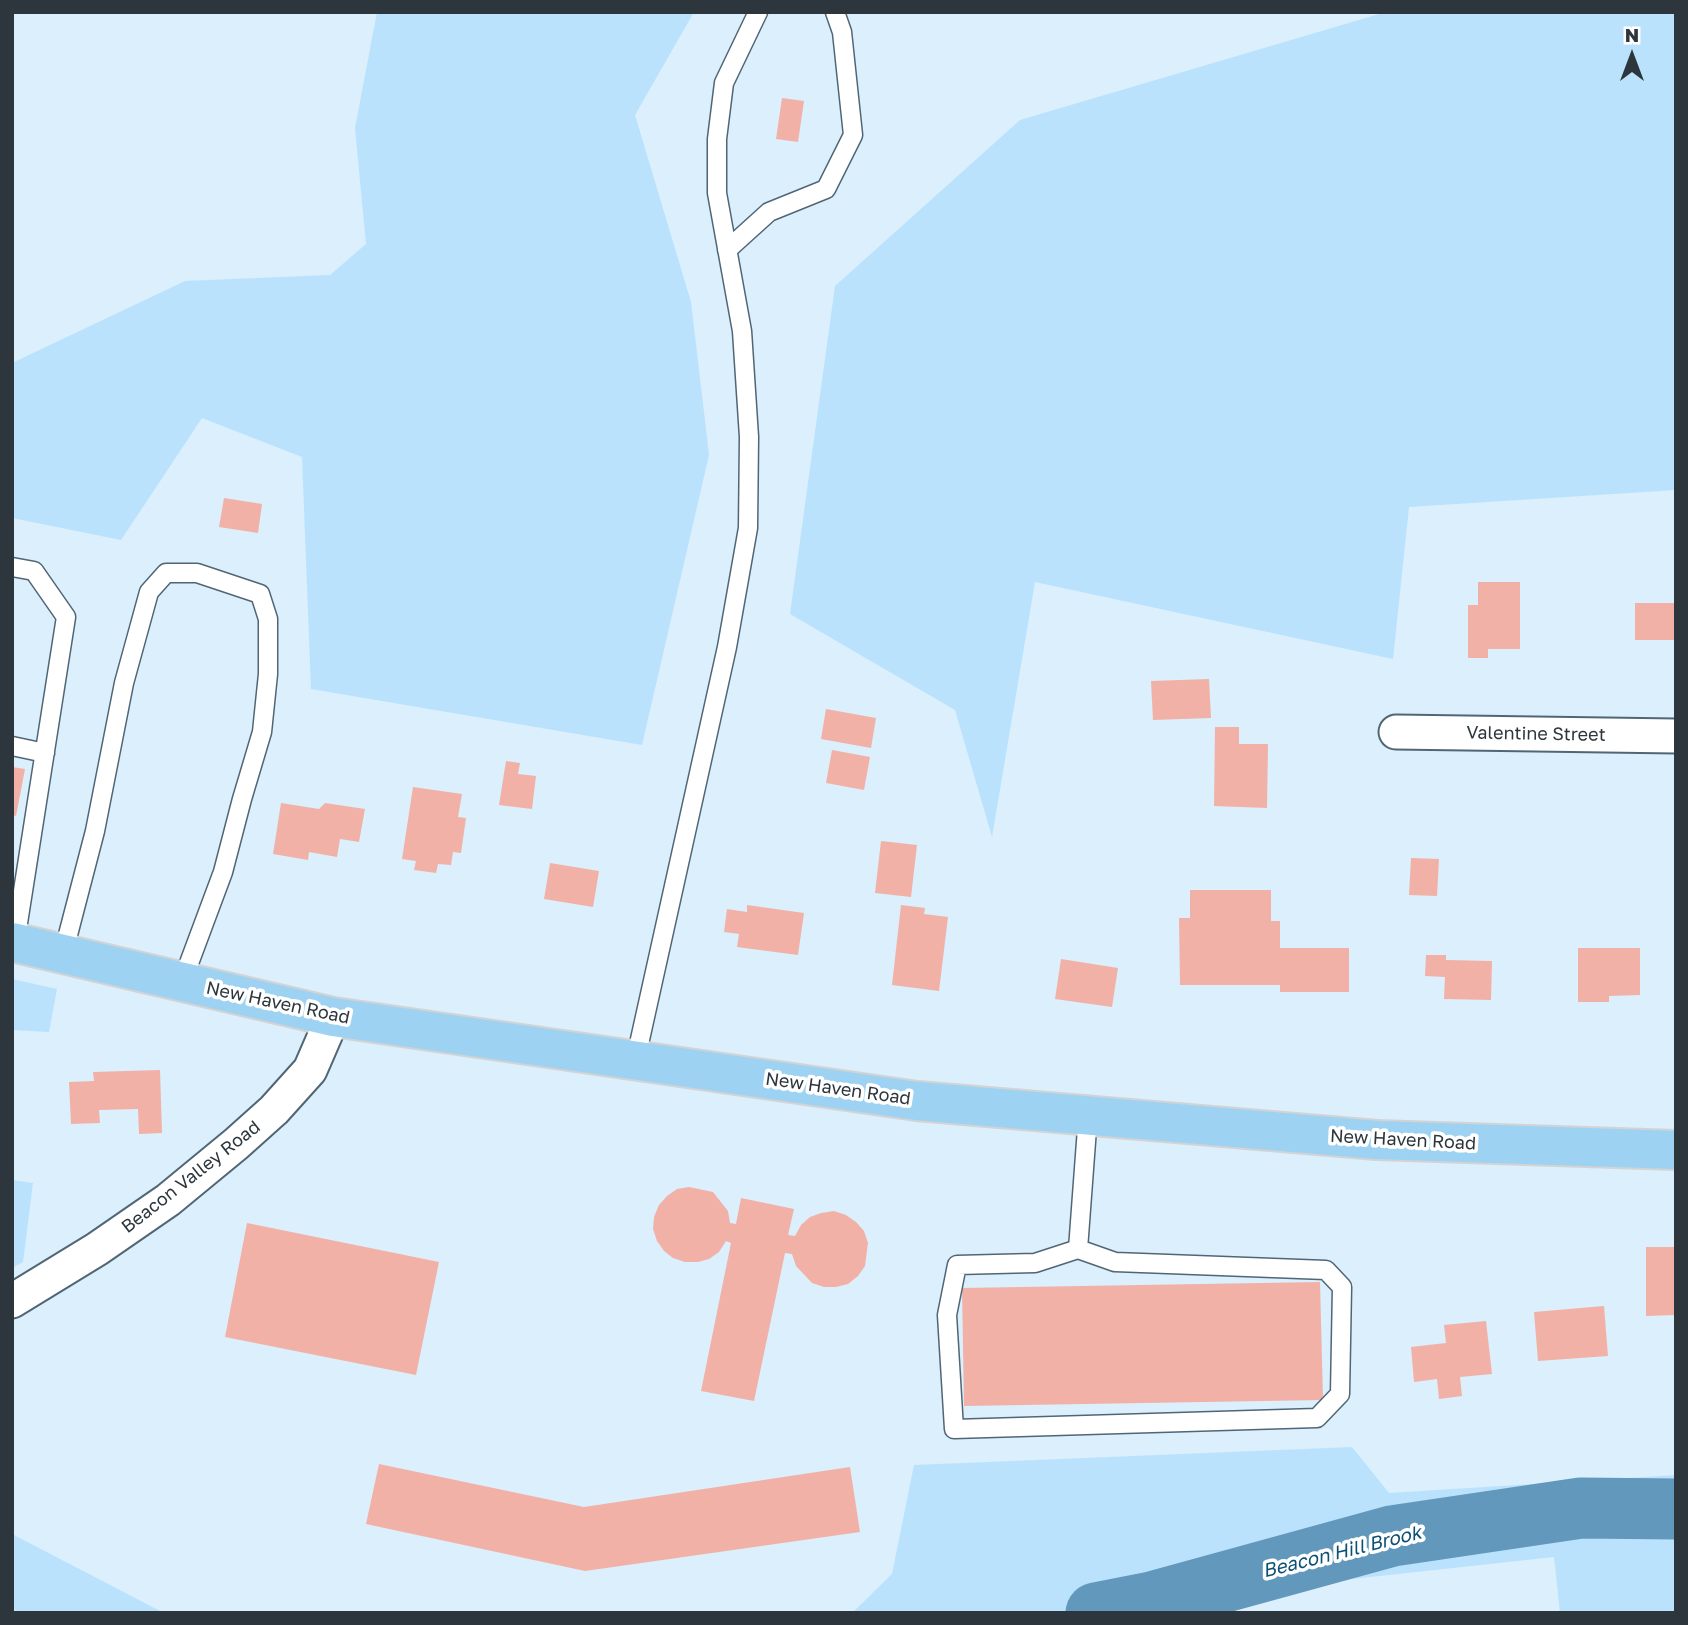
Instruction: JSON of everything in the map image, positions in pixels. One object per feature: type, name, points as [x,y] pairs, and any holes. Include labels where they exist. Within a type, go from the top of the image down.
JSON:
[{"type":"main road","name":"New Haven Road","points":[[14,942],[333,1017],[917,1101],[1377,1140],[1676,1150]]},
{"type":"street","name":"Valentine Street","points":[[1396,732],[1676,736]]},
{"type":"street","name":"Beacon Valley Road","points":[[12,1301],[97,1249],[168,1200],[236,1144],[274,1110],[310,1070],[333,1017]]},
{"type":"lane","points":[[635,1062],[727,647],[748,528],[749,437],[742,331],[717,193],[717,139],[724,83],[758,12]]},
{"type":"lane","points":[[727,250],[769,212],[826,189],[853,135],[842,32],[835,12]]},
{"type":"lane","points":[[12,567],[34,571],[66,617],[14,942]]},
{"type":"lane","points":[[62,954],[95,831],[124,683],[149,592],[166,573],[197,573],[260,594],[268,619],[268,674],[262,732],[223,872],[182,982]]},
{"type":"lane","points":[[12,746],[45,753]]},
{"type":"lane","points":[[12,837],[31,842]]},
{"type":"lane","points":[[1078,1249],[1088,1115]]},
{"type":"lane","points":[[1078,1249],[1115,1262],[1326,1270],[1342,1287],[1340,1394],[1317,1418],[954,1429],[947,1315],[957,1265],[1035,1264],[1078,1249]]},
{"type":"shaded area","points":[[377,12],[694,12],[635,115],[691,302],[709,455],[642,745],[311,689],[302,457],[202,418],[121,540],[12,518],[12,363],[185,281],[330,275],[366,244],[355,128]]},
{"type":"shaded area","points":[[1386,12],[1676,12],[1676,490],[1409,507],[1393,659],[1035,582],[992,837],[955,710],[790,614],[835,286],[1020,120]]},
{"type":"shaded area","points":[[12,979],[57,989],[49,1032],[12,1030]]},
{"type":"shaded area","points":[[12,1180],[33,1183],[23,1262],[12,1268]]},
{"type":"shaded area","points":[[1352,1447],[1389,1493],[1676,1475],[1676,1613],[1560,1613],[1554,1557],[1352,1579],[1181,1613],[852,1613],[892,1574],[914,1465]]},
{"type":"shaded area","points":[[12,1534],[164,1613],[15,1613],[12,1593]]},
{"type":"building","points":[[782,98],[804,101],[798,142],[776,139]]},
{"type":"building","points":[[224,498],[262,504],[258,533],[219,527]]},
{"type":"building","points":[[1478,582],[1520,582],[1520,649],[1488,649],[1488,658],[1468,658],[1468,605],[1478,605]]},
{"type":"building","points":[[1635,603],[1676,603],[1676,640],[1635,640]]},
{"type":"building","points":[[1209,679],[1211,718],[1153,720],[1151,681]]},
{"type":"building","points":[[826,709],[876,718],[871,748],[821,739]]},
{"type":"building","points":[[1215,727],[1239,727],[1239,744],[1268,744],[1267,808],[1214,806]]},
{"type":"building","points":[[832,750],[870,757],[864,790],[826,783]]},
{"type":"building","points":[[506,761],[520,763],[518,774],[536,776],[532,809],[499,805]]},
{"type":"building","points":[[12,767],[25,769],[16,816],[12,815]]},
{"type":"building","points":[[413,787],[462,794],[458,817],[466,818],[461,853],[453,852],[451,865],[438,864],[436,873],[414,870],[416,861],[402,859]]},
{"type":"building","points":[[281,803],[319,809],[325,803],[365,809],[359,842],[340,839],[337,857],[309,852],[308,860],[273,854]]},
{"type":"building","points":[[881,841],[917,845],[911,897],[875,893]]},
{"type":"building","points":[[1411,858],[1439,859],[1437,896],[1409,895]]},
{"type":"building","points":[[550,863],[599,871],[593,907],[544,899]]},
{"type":"building","points":[[1190,890],[1271,890],[1271,921],[1280,921],[1280,948],[1349,948],[1349,992],[1280,992],[1280,985],[1180,985],[1179,918],[1190,918]]},
{"type":"building","points":[[747,905],[804,913],[798,955],[737,947],[739,934],[724,932],[727,909],[747,912]]},
{"type":"building","points":[[901,905],[925,908],[924,914],[948,917],[939,991],[892,985]]},
{"type":"building","points":[[1578,948],[1640,948],[1640,995],[1609,996],[1609,1002],[1578,1002]]},
{"type":"building","points":[[1426,955],[1446,955],[1446,960],[1492,961],[1491,1000],[1444,999],[1445,977],[1425,976]]},
{"type":"building","points":[[1061,959],[1118,968],[1112,1007],[1055,999]]},
{"type":"building","points":[[160,1070],[162,1133],[139,1134],[138,1109],[99,1110],[100,1123],[71,1124],[69,1082],[94,1081],[93,1072]]},
{"type":"building","points":[[689,1187],[713,1192],[728,1211],[730,1223],[736,1224],[741,1198],[794,1209],[788,1235],[795,1236],[801,1225],[810,1217],[834,1211],[856,1222],[864,1231],[868,1243],[865,1266],[858,1276],[848,1284],[836,1287],[812,1283],[796,1266],[792,1254],[785,1253],[754,1401],[701,1391],[731,1243],[726,1241],[719,1252],[698,1262],[685,1262],[664,1251],[653,1229],[654,1217],[667,1196],[677,1189]]},
{"type":"building","points":[[247,1223],[439,1262],[416,1375],[225,1337]]},
{"type":"building","points":[[1646,1247],[1676,1247],[1676,1315],[1646,1316]]},
{"type":"building","points":[[1320,1282],[1323,1400],[964,1406],[962,1288]]},
{"type":"building","points":[[1604,1306],[1608,1356],[1538,1361],[1534,1312]]},
{"type":"building","points":[[1486,1321],[1492,1374],[1460,1377],[1462,1396],[1439,1399],[1437,1379],[1414,1382],[1411,1347],[1446,1343],[1444,1325]]},
{"type":"building","points":[[379,1464],[584,1507],[850,1467],[860,1532],[585,1571],[366,1524]]},
{"type":"waterway","name":"Beacon Hill Brook","points":[[1096,1613],[1152,1602],[1392,1536],[1581,1508],[1676,1509]]}]
